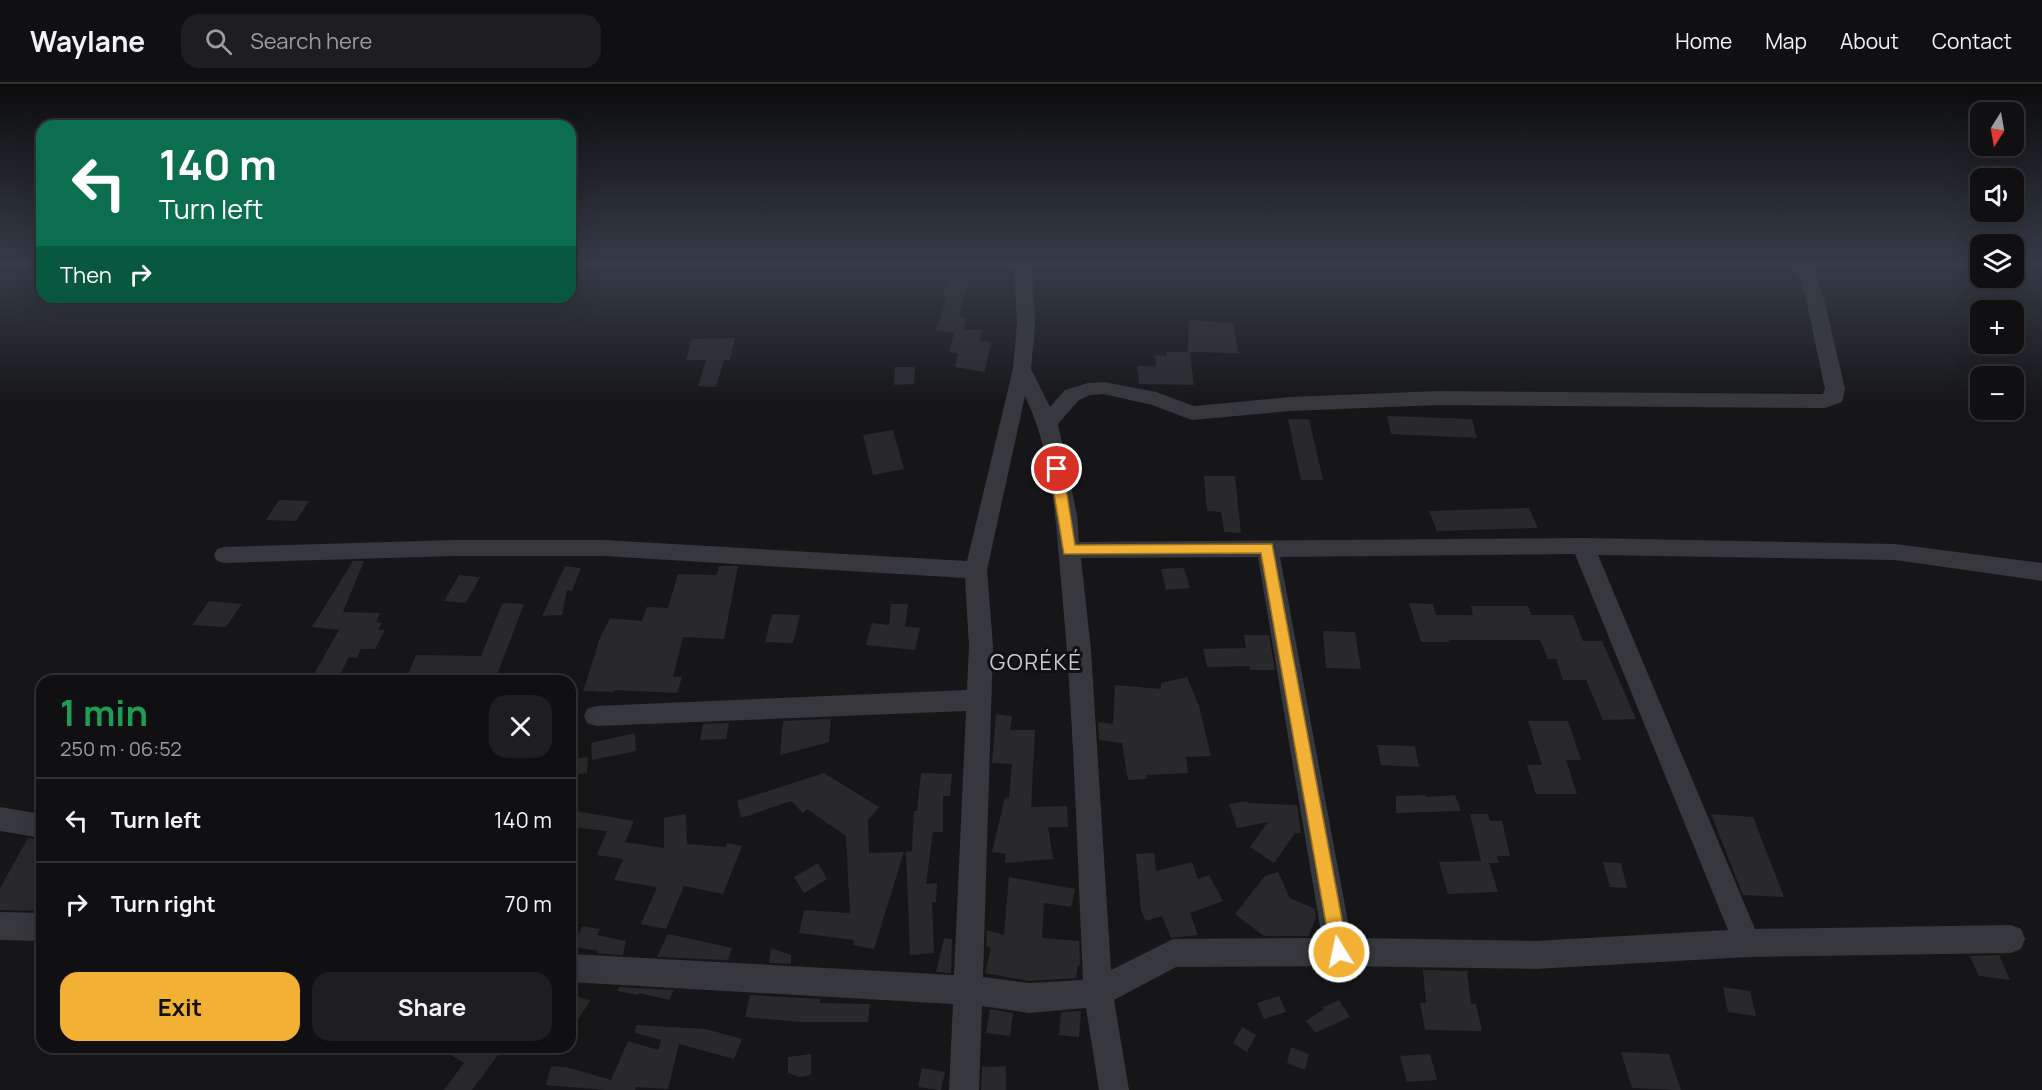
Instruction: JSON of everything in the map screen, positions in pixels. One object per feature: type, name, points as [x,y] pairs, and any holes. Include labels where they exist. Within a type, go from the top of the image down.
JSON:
[{"type":"street","points":[[964,1090],[981,646],[976,570],[1022,369],[1025,312]]},
{"type":"street","points":[[1047,423],[1072,395],[1104,388],[1156,399],[1192,412],[1290,404],[1439,398],[1825,401],[1834,397],[1835,389],[1818,312]]},
{"type":"street","points":[[1022,369],[1047,423],[1066,516],[1082,697],[1098,993],[1114,1090]]},
{"type":"street","points":[[1069,550],[1583,546],[1895,552],[2042,572]]},
{"type":"street","points":[[1583,546],[1747,943]]},
{"type":"street","points":[[225,555],[454,548],[603,548],[976,570]]},
{"type":"street","points":[[1267,548],[1339,952]]},
{"type":"street","points":[[596,716],[978,700]]},
{"type":"street","points":[[0,819],[36,825]]},
{"type":"street","points":[[0,926],[36,927]]},
{"type":"street","points":[[576,968],[968,990],[1029,998],[1098,993],[1173,953],[1339,952],[1535,955],[1747,943],[2011,939]]},
{"type":"building","points":[[942,312],[960,312],[959,317],[967,318],[963,330],[983,330],[979,341],[991,342],[985,372],[955,367],[958,353],[949,352],[954,333],[936,330]]},
{"type":"building","points":[[1189,320],[1233,323],[1238,353],[1188,352]]},
{"type":"building","points":[[735,338],[730,360],[724,360],[716,387],[698,386],[706,360],[686,360],[692,339]]},
{"type":"building","points":[[1167,352],[1190,352],[1194,385],[1139,384],[1137,366],[1156,366],[1155,355],[1167,356]]},
{"type":"building","points":[[895,367],[915,367],[914,384],[894,385]]},
{"type":"building","points":[[1387,416],[1472,419],[1477,438],[1391,434]]},
{"type":"building","points":[[1288,419],[1309,419],[1323,480],[1301,480]]},
{"type":"building","points":[[893,430],[904,469],[873,475],[863,435]]},
{"type":"building","points":[[1204,476],[1235,476],[1241,533],[1224,532],[1221,512],[1207,511]]},
{"type":"building","points":[[279,500],[309,501],[296,521],[266,520]]},
{"type":"building","points":[[1529,508],[1538,528],[1437,531],[1429,511]]},
{"type":"building","points":[[353,561],[364,561],[343,612],[380,613],[376,622],[382,623],[378,630],[385,630],[375,649],[361,649],[357,658],[349,657],[340,675],[313,675],[339,630],[312,627]]},
{"type":"building","points":[[565,566],[581,568],[572,591],[567,590],[562,615],[542,616]]},
{"type":"building","points":[[719,566],[738,566],[724,639],[683,637],[673,677],[682,677],[677,693],[583,691],[600,638],[610,618],[642,621],[647,607],[668,608],[678,574],[717,575]]},
{"type":"building","points":[[1184,568],[1190,588],[1166,590],[1161,569]]},
{"type":"building","points":[[459,575],[480,577],[466,603],[444,601]]},
{"type":"building","points":[[209,601],[242,604],[226,627],[192,625]]},
{"type":"building","points":[[1409,603],[1433,604],[1436,615],[1473,615],[1471,606],[1528,606],[1531,615],[1573,615],[1583,641],[1602,641],[1636,719],[1603,720],[1586,680],[1563,680],[1556,659],[1548,659],[1540,640],[1421,642]]},
{"type":"building","points":[[502,604],[524,604],[497,675],[408,675],[416,655],[481,656]]},
{"type":"building","points":[[891,604],[908,604],[905,626],[920,628],[915,650],[866,645],[872,623],[889,625]]},
{"type":"building","points":[[772,614],[800,615],[793,643],[765,642]]},
{"type":"building","points":[[1323,631],[1355,632],[1361,669],[1326,668]]},
{"type":"building","points":[[1244,635],[1269,635],[1275,670],[1250,670],[1249,666],[1207,667],[1203,649],[1246,648]]},
{"type":"building","points":[[1187,677],[1199,706],[1211,756],[1186,757],[1188,773],[1146,775],[1147,779],[1128,780],[1122,743],[1099,740],[1098,722],[1113,724],[1115,685],[1161,689],[1161,683]]},
{"type":"building","points":[[996,714],[1012,716],[1010,730],[1035,730],[1031,807],[1067,806],[1068,827],[1048,827],[1053,859],[1005,863],[1006,854],[992,852],[1005,797],[1009,798],[1012,764],[992,763]]},
{"type":"building","points":[[831,719],[829,742],[780,755],[783,721]]},
{"type":"building","points":[[1528,721],[1568,721],[1581,760],[1566,760],[1577,794],[1536,794],[1527,765],[1542,765]]},
{"type":"building","points":[[729,723],[726,739],[700,740],[703,724]]},
{"type":"building","points":[[635,733],[636,751],[592,760],[591,743]]},
{"type":"building","points":[[1377,745],[1415,746],[1419,767],[1381,765]]},
{"type":"building","points":[[588,757],[587,773],[576,774],[576,758]]},
{"type":"building","points":[[824,773],[879,807],[868,820],[869,853],[904,852],[874,949],[853,945],[854,940],[799,933],[804,910],[849,913],[850,915],[846,836],[807,809],[803,813],[791,801],[741,818],[737,801]]},
{"type":"building","points":[[921,773],[952,774],[950,796],[943,796],[943,832],[933,832],[926,884],[937,883],[936,902],[932,902],[934,953],[910,955],[906,852],[912,851],[914,811],[917,811]]},
{"type":"building","points":[[1425,795],[1426,797],[1455,795],[1461,811],[1396,813],[1396,796]]},
{"type":"building","points":[[1247,801],[1248,803],[1297,805],[1301,833],[1295,833],[1274,863],[1250,847],[1268,822],[1237,828],[1229,804]]},
{"type":"building","points":[[576,811],[634,821],[625,842],[664,848],[664,818],[686,814],[687,844],[726,847],[727,843],[742,846],[723,894],[684,886],[666,929],[641,924],[657,887],[614,880],[623,859],[597,855],[607,831],[576,828]]},
{"type":"building","points":[[1470,814],[1488,814],[1490,821],[1502,821],[1510,856],[1497,856],[1499,863],[1489,863],[1498,892],[1448,894],[1439,862],[1481,861]]},
{"type":"building","points":[[1711,814],[1753,817],[1784,897],[1743,895]]},
{"type":"building","points":[[28,838],[36,839],[36,911],[0,910],[0,888]]},
{"type":"building","points":[[1154,853],[1156,871],[1192,862],[1198,879],[1209,875],[1223,901],[1190,913],[1198,935],[1171,938],[1162,916],[1146,921],[1141,910],[1136,854]]},
{"type":"building","points":[[1603,862],[1621,863],[1627,888],[1610,887]]},
{"type":"building","points":[[818,863],[827,879],[804,893],[794,877]]},
{"type":"building","points":[[1278,872],[1290,898],[1315,909],[1316,917],[1309,936],[1264,936],[1235,914],[1265,876]]},
{"type":"building","points":[[1009,877],[1075,889],[1071,907],[1044,903],[1042,938],[1079,941],[1080,966],[1078,965],[1076,978],[1029,981],[985,973],[991,948],[986,946],[987,930],[1004,935]]},
{"type":"building","points":[[582,926],[600,929],[597,935],[626,941],[623,955],[597,953],[598,951],[576,947],[576,940]]},
{"type":"building","points":[[668,934],[732,948],[728,960],[657,957]]},
{"type":"building","points":[[944,938],[952,939],[951,973],[936,972]]},
{"type":"building","points":[[771,948],[791,955],[791,964],[769,963]]},
{"type":"building","points":[[1999,955],[2010,980],[1979,976],[1970,956]]},
{"type":"building","points":[[1423,970],[1467,971],[1471,1004],[1476,1004],[1482,1031],[1425,1030],[1420,1003],[1426,1003]]},
{"type":"building","points":[[619,987],[674,990],[669,1000],[617,991]]},
{"type":"building","points":[[1723,987],[1750,991],[1756,1016],[1728,1012]]},
{"type":"building","points":[[576,995],[590,1001],[576,1023]]},
{"type":"building","points":[[750,995],[821,999],[819,1003],[870,1004],[868,1022],[800,1022],[745,1017]]},
{"type":"building","points":[[1279,996],[1286,1012],[1264,1019],[1257,1003]]},
{"type":"building","points":[[1339,1000],[1350,1017],[1315,1033],[1306,1021],[1324,1009],[1323,1007]]},
{"type":"building","points":[[990,1009],[1013,1013],[1010,1036],[986,1033]]},
{"type":"building","points":[[1081,1011],[1079,1037],[1059,1035],[1061,1012]]},
{"type":"building","points":[[636,1025],[706,1029],[742,1039],[734,1059],[679,1044],[668,1089],[637,1087],[635,1090],[607,1090],[546,1085],[551,1066],[566,1067],[611,1080],[628,1041],[658,1050],[661,1040],[635,1033]]},
{"type":"building","points":[[1242,1027],[1256,1035],[1247,1052],[1233,1043]]},
{"type":"building","points":[[1291,1047],[1309,1054],[1305,1070],[1287,1063]]},
{"type":"building","points":[[1621,1052],[1669,1054],[1681,1090],[1632,1088]]},
{"type":"building","points":[[448,1053],[500,1053],[472,1090],[444,1090],[464,1063]]},
{"type":"building","points":[[811,1054],[811,1075],[800,1077],[788,1073],[788,1057]]},
{"type":"building","points":[[1430,1054],[1437,1080],[1407,1082],[1400,1056]]},
{"type":"building","points":[[1006,1066],[1006,1090],[981,1090],[982,1067]]},
{"type":"building","points":[[922,1068],[945,1072],[941,1090],[918,1087]]},
{"type":"district","name":"GORÉKÉ","points":[[1036,662]]},
{"type":"route","points":[[1057,469],[1066,516],[1069,550],[1267,548],[1339,952]]}]
